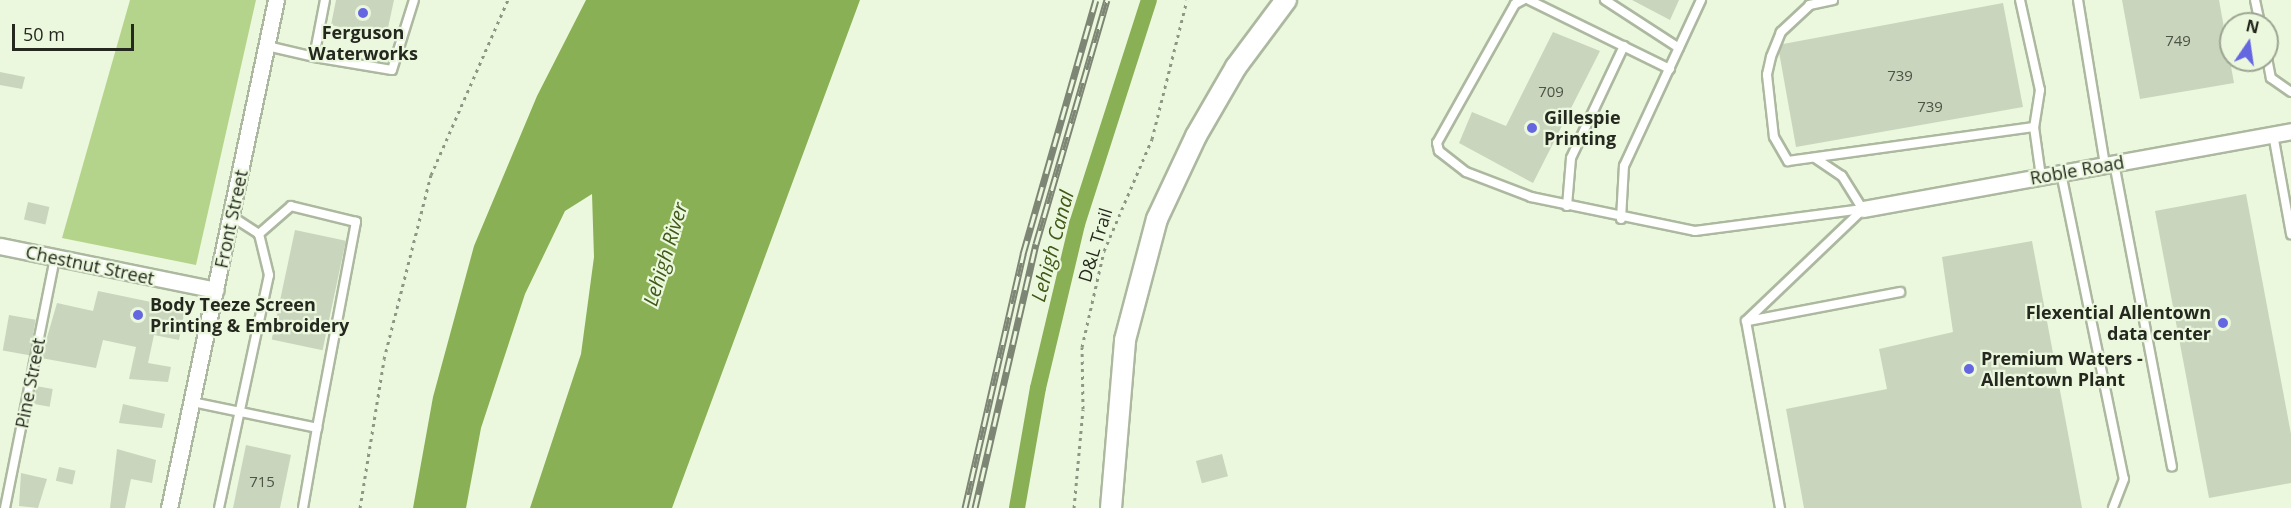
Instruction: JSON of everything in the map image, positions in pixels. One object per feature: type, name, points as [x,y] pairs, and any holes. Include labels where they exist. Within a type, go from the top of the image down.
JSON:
[{"type":"street","name":"Front Street","points":[[169,508],[276,0]]},
{"type":"street","points":[[1111,508],[1125,340],[1157,219],[1231,77],[1286,0]]},
{"type":"street","name":"Roble Road","points":[[1863,209],[2291,131]]},
{"type":"street","name":"Chestnut Street","points":[[0,246],[216,290]]},
{"type":"lane","points":[[314,57],[325,0]]},
{"type":"lane","points":[[267,46],[314,57],[392,70],[414,0]]},
{"type":"lane","points":[[1523,0],[1515,4],[1437,143],[1449,162],[1497,187],[1621,219],[1695,231],[1863,209]]},
{"type":"lane","points":[[1528,0],[1670,69]]},
{"type":"lane","points":[[1605,0],[1679,48]]},
{"type":"lane","points":[[1621,219],[1624,166],[1701,0]]},
{"type":"lane","points":[[1833,0],[1810,5],[1782,32],[1767,75],[1774,136],[1788,161],[2034,127]]},
{"type":"lane","points":[[2020,0],[2040,90],[2034,127],[2041,177]]},
{"type":"lane","points":[[2078,0],[2109,164],[2172,466]]},
{"type":"lane","points":[[1567,206],[1571,158],[1624,46]]},
{"type":"lane","points":[[2270,72],[2271,78],[2291,92]]},
{"type":"lane","points":[[2273,134],[2291,234]]},
{"type":"lane","points":[[1815,158],[1842,176],[1863,209]]},
{"type":"lane","points":[[2061,173],[2124,479],[2113,508]]},
{"type":"lane","points":[[260,234],[291,206],[356,222],[303,508]]},
{"type":"lane","points":[[1746,321],[1863,209]]},
{"type":"lane","points":[[219,508],[269,275],[260,234],[231,216]]},
{"type":"lane","name":"Pine Street","points":[[5,508],[55,258]]},
{"type":"lane","points":[[1746,321],[1900,292]]},
{"type":"lane","points":[[1746,321],[1780,508]]},
{"type":"lane","points":[[192,402],[317,428]]},
{"type":"path","points":[[360,508],[384,359],[431,175],[508,0]]},
{"type":"path","name":"D&L Trail","points":[[1074,508],[1084,338],[1104,251],[1155,129],[1187,0]]},
{"type":"shaded area","points":[[130,0],[256,0],[196,265],[62,238]]},
{"type":"water","name":"Lehigh River","points":[[586,0],[860,0],[672,508],[530,508],[581,354],[594,257],[592,194],[565,211],[525,294],[481,428],[466,508],[413,508],[433,397],[474,246],[537,96]]},
{"type":"building","name":"Ferguson Waterworks","points":[[336,0],[394,0],[386,37],[331,25]]},
{"type":"building","points":[[1632,0],[1679,0],[1670,20]]},
{"type":"building","points":[[2122,0],[2219,0],[2221,12],[2219,12],[2219,72],[2232,72],[2234,83],[2140,99]]},
{"type":"building","points":[[2003,3],[2023,107],[1796,147],[1779,52],[1783,44]]},
{"type":"building","points":[[1553,32],[1600,51],[1533,183],[1459,143],[1472,112],[1506,126]]},
{"type":"building","points":[[0,72],[25,77],[22,89],[0,85]]},
{"type":"building","name":"Flexential Allentown data center","points":[[2246,194],[2291,434],[2291,483],[2209,498],[2155,211]]},
{"type":"building","points":[[28,202],[49,207],[45,224],[24,220]]},
{"type":"building","points":[[295,230],[346,241],[323,350],[272,340]]},
{"type":"building","name":"Premium Waters - Allentown Plant","points":[[2032,241],[2082,508],[1804,508],[1786,409],[1887,389],[1879,349],[1953,332],[1942,257]]},
{"type":"building","points":[[98,291],[185,309],[179,340],[154,335],[148,363],[171,367],[168,382],[129,379],[136,347],[103,340],[96,368],[41,358],[57,303],[93,311]]},
{"type":"building","points":[[9,315],[36,320],[29,355],[3,350]]},
{"type":"building","points":[[36,386],[53,389],[50,407],[33,404]]},
{"type":"building","points":[[123,404],[165,414],[162,428],[119,423]]},
{"type":"building","points":[[246,445],[291,455],[280,508],[233,508]]},
{"type":"building","points":[[117,449],[156,460],[152,483],[131,479],[125,508],[110,508]]},
{"type":"building","points":[[1222,454],[1228,476],[1202,483],[1196,461]]},
{"type":"building","points":[[59,467],[76,471],[72,484],[56,481]]},
{"type":"building","points":[[21,473],[47,479],[38,508],[19,506]]},
{"type":"waterway","name":"Lehigh Canal","points":[[1017,508],[1038,388],[1077,224],[1149,0]]},
{"type":"railway","points":[[965,508],[1023,254],[1096,0]]},
{"type":"railway","points":[[975,508],[1036,244],[1107,0]]},
{"type":"place","name":"Ferguson Waterworks","points":[[363,13]]},
{"type":"place","name":"Gillespie Printing","points":[[1532,128]]},
{"type":"place","name":"Body Teeze Screen Printing & Embroidery","points":[[138,315]]},
{"type":"place","name":"Flexential Allentown data center","points":[[2223,323]]},
{"type":"place","name":"Premium Waters - Allentown Plant","points":[[1969,369]]}]
